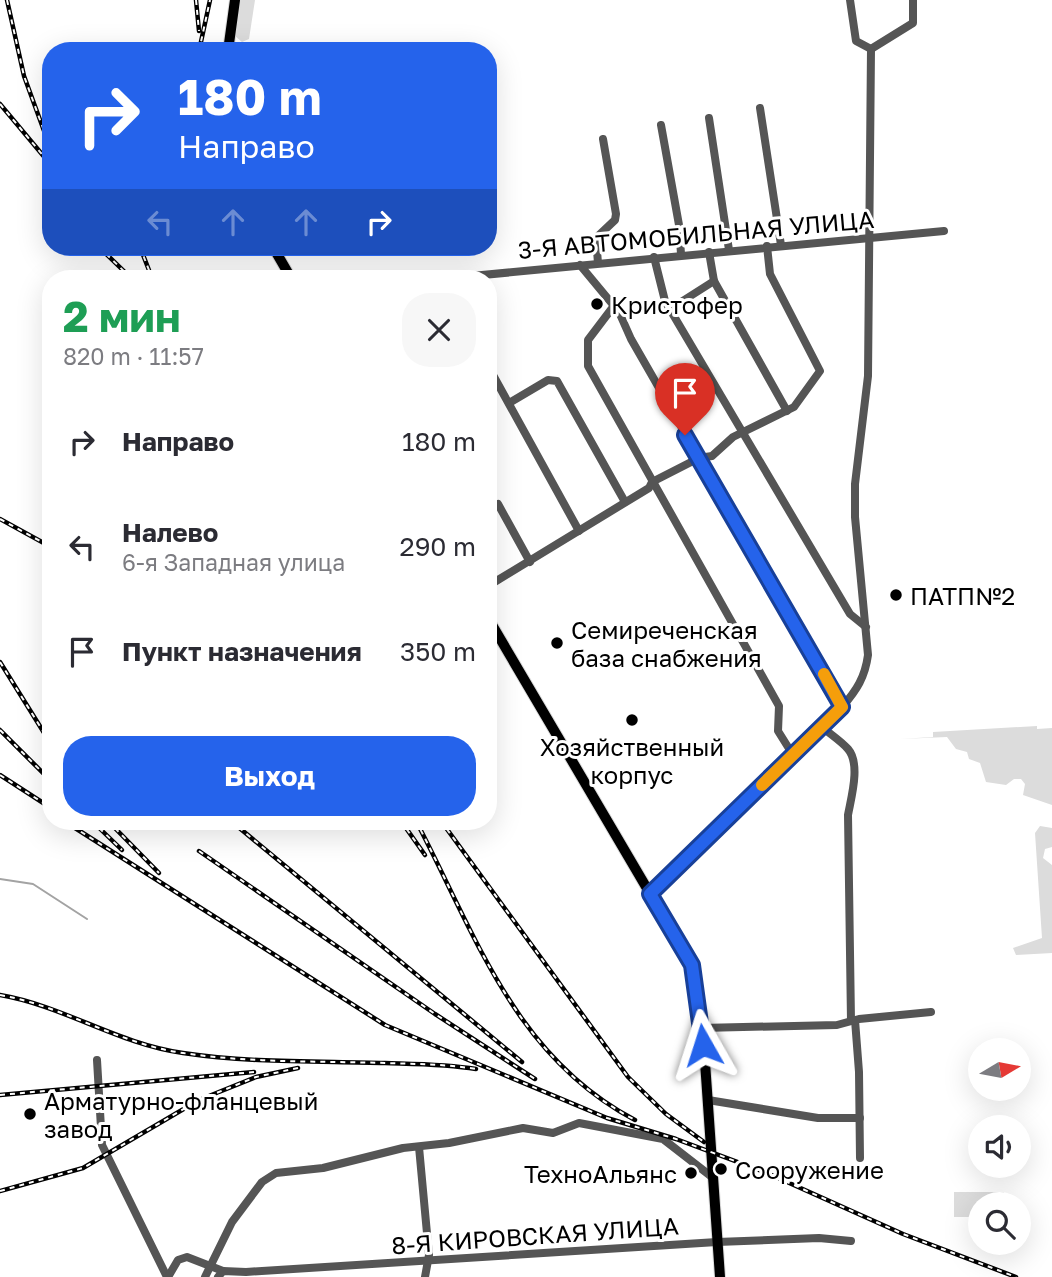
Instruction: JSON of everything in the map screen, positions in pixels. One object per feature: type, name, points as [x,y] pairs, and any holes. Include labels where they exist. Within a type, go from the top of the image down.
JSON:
[{"type":"main road","points":[[229,42],[235,0]]},
{"type":"main road","points":[[497,633],[692,965],[702,1028],[720,1277]]},
{"type":"street","points":[[850,0],[856,41],[871,49]]},
{"type":"street","points":[[871,49],[913,23],[913,0]]},
{"type":"street","points":[[650,894],[842,707],[862,682],[868,655],[855,495],[868,388],[871,49]]},
{"type":"street","points":[[760,108],[781,245]]},
{"type":"street","points":[[709,118],[729,250]]},
{"type":"street","points":[[662,125],[679,225],[681,254]]},
{"type":"street","points":[[598,262],[596,238],[615,220],[617,214],[603,139]]},
{"type":"street","name":"3-Я АВТОМОБИЛЬНАЯ УЛИЦА","points":[[497,273],[944,231]]},
{"type":"street","points":[[497,581],[625,502],[652,482],[699,458],[718,453],[742,432],[787,411],[802,399],[820,371],[771,274],[767,246]]},
{"type":"street","points":[[709,252],[714,281],[787,411]]},
{"type":"street","points":[[654,257],[670,309],[850,614],[866,627]]},
{"type":"street","points":[[580,265],[613,307],[842,707]]},
{"type":"street","points":[[670,309],[714,281]]},
{"type":"street","points":[[613,307],[588,340],[588,366],[779,706],[778,731],[793,755]]},
{"type":"street","points":[[509,403],[548,380],[557,381],[625,502]]},
{"type":"street","points":[[497,382],[579,531]]},
{"type":"street","points":[[498,504],[530,562]]},
{"type":"street","points":[[822,727],[849,749],[853,767],[848,815],[853,1020],[860,1158]]},
{"type":"street","points":[[702,1028],[837,1025],[853,1020],[930,1012]]},
{"type":"street","points":[[97,1060],[102,1145],[167,1277]]},
{"type":"street","points":[[708,1100],[818,1118],[860,1118]]},
{"type":"street","points":[[205,1277],[232,1222],[262,1182],[276,1173],[323,1168],[391,1151],[523,1128],[553,1133],[579,1123],[663,1139],[712,1177]]},
{"type":"street","points":[[419,1147],[429,1262],[425,1277]]},
{"type":"street","name":"8-Я КИРОВСКАЯ УЛИЦА","points":[[167,1277],[174,1264],[182,1258],[192,1258],[220,1274],[717,1242],[819,1238],[850,1241]]},
{"type":"shaded area","points":[[239,0],[255,0],[249,39],[242,42],[235,36]]},
{"type":"shaded area","points":[[1037,726],[1037,729],[1052,728],[1052,805],[1023,795],[1025,784],[1021,779],[1014,779],[1006,785],[986,782],[980,763],[969,759],[967,752],[956,749],[947,737],[900,739],[933,737],[933,732]]},
{"type":"shaded area","points":[[1040,826],[1052,828],[1052,847],[1045,849],[1043,858],[1052,865],[1052,953],[1016,955],[1013,948],[1042,938],[1035,833]]},
{"type":"shaded area","points":[[954,1192],[968,1192],[968,1217],[954,1217]]},
{"type":"waterway","points":[[0,879],[33,884],[87,919]]},
{"type":"railway","points":[[7,0],[24,76],[42,125]]},
{"type":"railway","points":[[196,0],[199,31]]},
{"type":"railway","points":[[201,42],[210,0]]},
{"type":"railway","points":[[0,104],[42,154]]},
{"type":"railway","points":[[108,256],[123,270]]},
{"type":"railway","points":[[143,256],[149,270]]},
{"type":"railway","points":[[0,519],[42,542]]},
{"type":"railway","points":[[0,662],[42,730]]},
{"type":"railway","points":[[0,730],[42,772]]},
{"type":"railway","points":[[0,775],[42,802]]},
{"type":"railway","points":[[78,830],[385,1025],[607,1118],[676,1139],[767,1173],[903,1234],[1016,1277]]},
{"type":"railway","points":[[101,830],[122,850]]},
{"type":"railway","points":[[117,830],[159,873]]},
{"type":"railway","points":[[242,830],[522,1062]]},
{"type":"railway","points":[[407,830],[425,855]]},
{"type":"railway","points":[[420,830],[480,949],[528,1027],[558,1062],[593,1093],[635,1120]]},
{"type":"railway","points":[[448,830],[628,1077],[666,1114],[704,1142]]},
{"type":"railway","points":[[199,851],[435,1014],[535,1079]]},
{"type":"railway","points":[[0,995],[46,1007],[136,1042],[183,1053],[259,1060],[420,1064],[476,1069]]},
{"type":"railway","points":[[0,1191],[83,1168],[199,1100],[256,1077],[298,1068]]},
{"type":"railway","points":[[0,1095],[254,1072]]},
{"type":"slow traffic","points":[[762,785],[842,707],[824,674]]},
{"type":"place","name":"Кристофер","points":[[597,304]]},
{"type":"place","name":"ПАТП№2","points":[[896,595]]},
{"type":"place","name":"Семиреченская база снабжения","points":[[557,643]]},
{"type":"place","name":"Хозяйственный корпус","points":[[632,720]]},
{"type":"place","name":"Арматурно-фланцевый завод","points":[[30,1114]]},
{"type":"place","name":"Сооружение","points":[[721,1169]]},
{"type":"place","name":"ТехноАльянс","points":[[691,1173]]},
{"type":"route","points":[[685,435],[842,707],[650,894],[692,965],[703,1045]]}]
